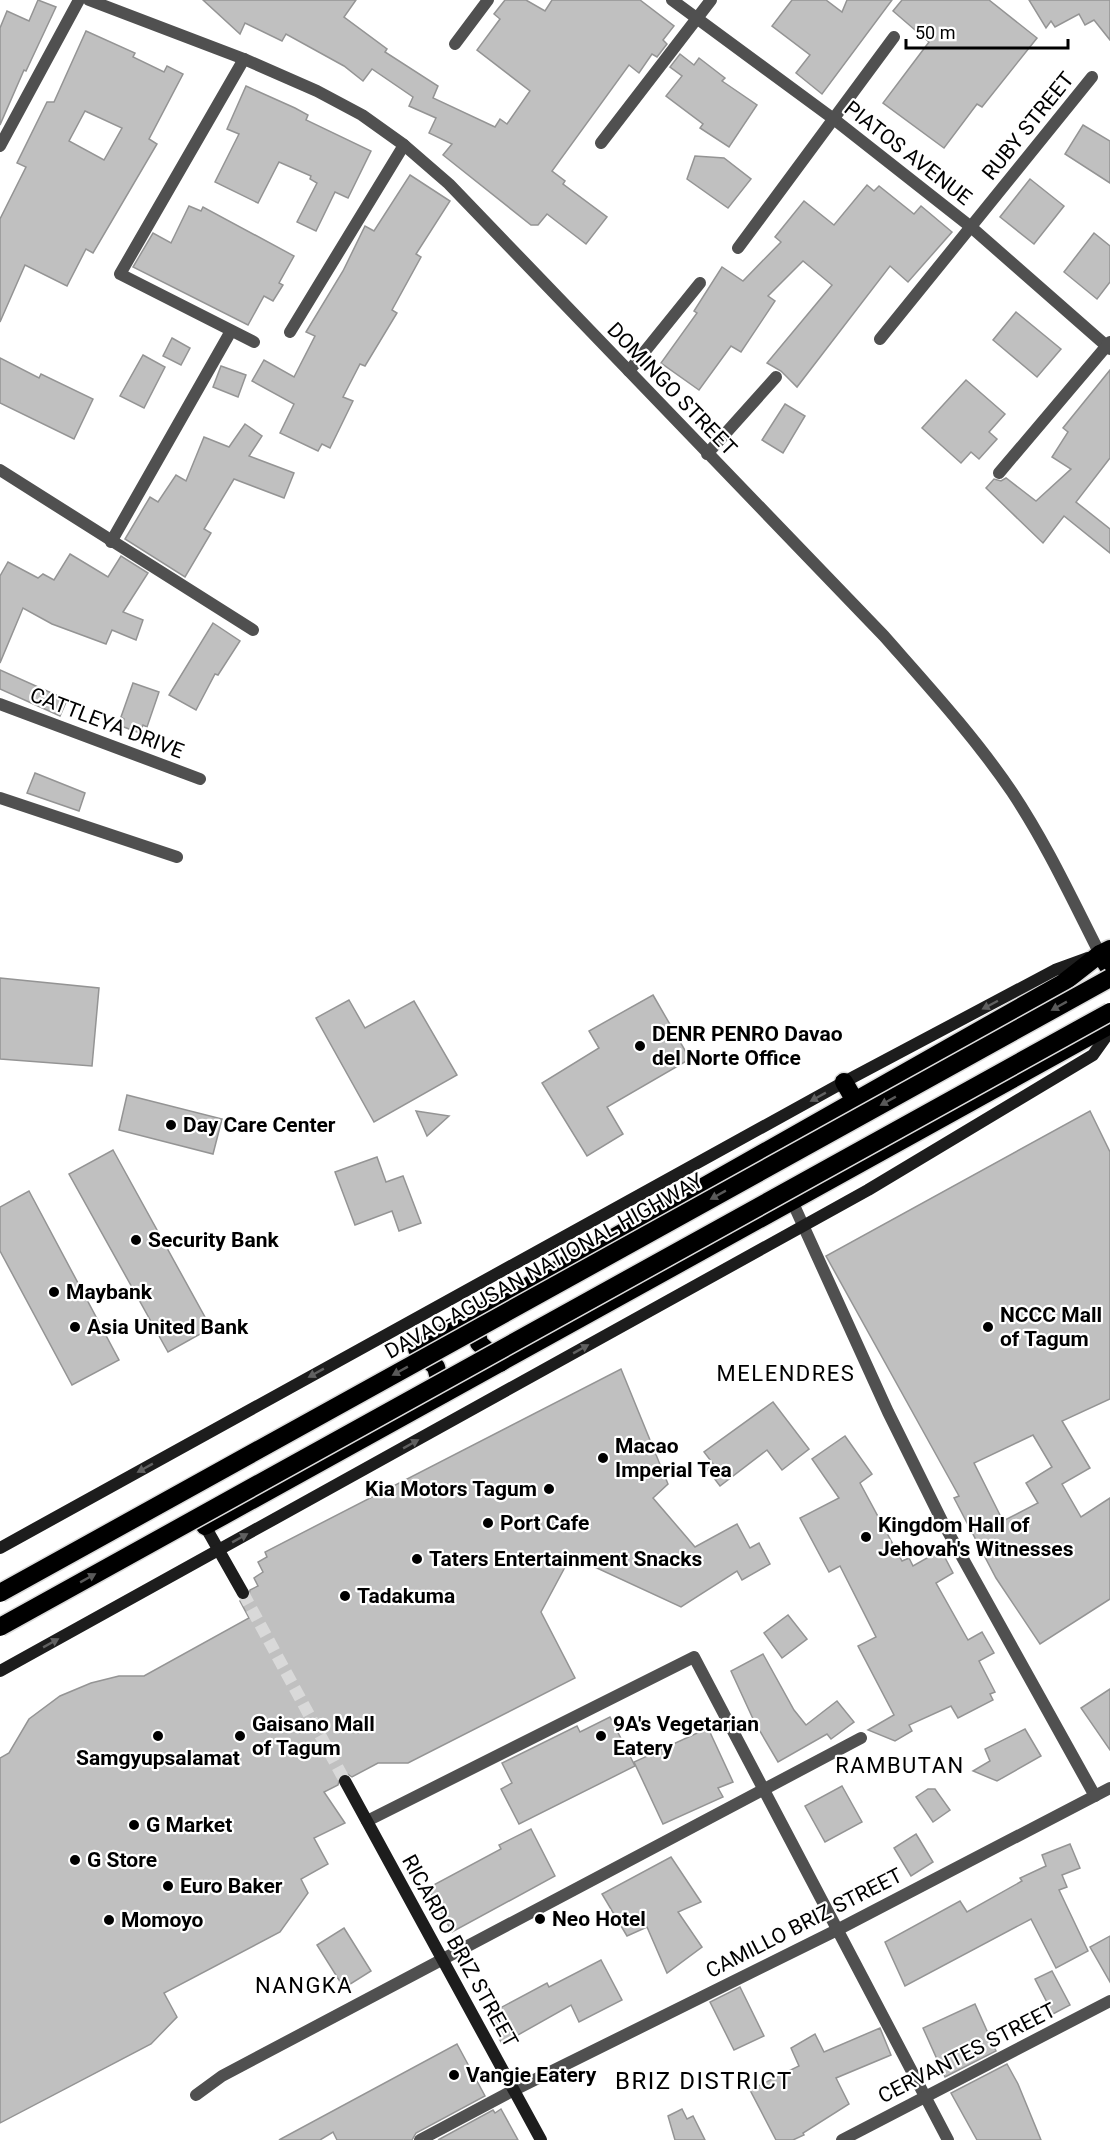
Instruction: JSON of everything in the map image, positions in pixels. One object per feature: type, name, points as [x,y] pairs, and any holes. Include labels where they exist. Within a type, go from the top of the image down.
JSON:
[{"type":"highway","points":[[1107,954],[1110,978]]},
{"type":"highway","name":"DAVAO-AGUSAN NATIONAL HIGHWAY","points":[[443,1394],[436,1367],[417,1349],[1063,983],[1107,954]]},
{"type":"highway","name":"DAVAO-AGUSAN NATIONAL HIGHWAY","points":[[0,1593],[1110,978]]},
{"type":"highway","points":[[0,1627],[1110,1012]]},
{"type":"highway","points":[[205,1526],[1110,1025]]},
{"type":"highway","points":[[844,1082],[855,1101]]},
{"type":"highway","points":[[474,1317],[479,1343],[500,1363]]},
{"type":"street","points":[[0,146],[79,0]]},
{"type":"street","name":"DOMINGO STREET","points":[[89,0],[244,59],[353,110],[404,145],[448,184],[884,636],[974,741],[1034,827],[1107,954]]},
{"type":"street","points":[[454,44],[488,0]]},
{"type":"street","name":"PIATOS AVENUE","points":[[672,0],[835,120],[971,227],[1109,346]]},
{"type":"street","points":[[601,143],[711,0]]},
{"type":"street","points":[[738,248],[894,38]]},
{"type":"street","points":[[244,59],[120,274],[254,342]]},
{"type":"street","name":"RUBY STREET","points":[[880,339],[1092,77]]},
{"type":"street","points":[[290,332],[404,145]]},
{"type":"street","points":[[629,371],[700,283]]},
{"type":"street","points":[[111,542],[231,331]]},
{"type":"street","points":[[999,473],[1109,346]]},
{"type":"street","points":[[707,454],[776,377]]},
{"type":"street","points":[[0,470],[253,630]]},
{"type":"street","name":"CATTLEYA DRIVE","points":[[0,704],[200,778]]},
{"type":"street","points":[[0,798],[177,857]]},
{"type":"street","points":[[0,1548],[844,1082],[1055,970],[1107,954]]},
{"type":"street","points":[[0,1671],[804,1226],[1093,1055],[1110,1031]]},
{"type":"street","points":[[792,1201],[888,1412],[942,1521],[1095,1797]]},
{"type":"street","points":[[205,1526],[243,1593]]},
{"type":"street","points":[[367,1821],[694,1657],[948,2140]]},
{"type":"street","points":[[196,2095],[222,2076],[861,1738]]},
{"type":"street","name":"RICARDO BRIZ STREET","points":[[345,1780],[541,2140]]},
{"type":"street","name":"CAMILLO BRIZ STREET","points":[[420,2140],[514,2090],[837,1930],[1110,1788]]},
{"type":"street","name":"CERVANTES STREET","points":[[842,2140],[1110,2001]]},
{"type":"building","points":[[38,0],[56,7],[26,71],[24,70],[0,125],[0,28],[7,11],[29,21]]},
{"type":"building","points":[[203,0],[356,0],[344,17],[387,49],[385,52],[438,86],[433,98],[495,127],[500,119],[507,124],[530,91],[477,50],[500,19],[494,14],[505,0],[526,0],[545,11],[552,0],[640,0],[674,26],[663,40],[667,44],[657,57],[652,54],[639,73],[629,65],[552,171],[565,181],[563,184],[607,217],[586,244],[547,214],[538,225],[531,225],[443,155],[452,144],[429,133],[436,118],[409,106],[413,97],[372,69],[363,81],[344,66],[286,34],[282,41],[245,23],[240,34]]},
{"type":"building","points":[[792,0],[826,0],[842,12],[847,0],[892,0],[822,94],[796,73],[810,55],[772,26]]},
{"type":"building","points":[[902,0],[989,0],[1037,38],[982,107],[977,104],[944,148],[883,103],[929,42],[893,11]]},
{"type":"building","points":[[1029,0],[1110,0],[1110,40],[1094,20],[1085,25],[1079,14],[1055,27],[1051,21],[1046,28]]},
{"type":"building","points":[[86,31],[135,53],[133,57],[164,72],[167,66],[183,74],[149,139],[157,144],[93,253],[86,249],[67,286],[25,265],[0,322],[0,219],[26,167],[17,163],[47,102],[54,102]],"holes":[[[85,111],[122,128],[104,160],[69,141]]]},
{"type":"building","points":[[680,54],[694,65],[699,58],[725,78],[722,81],[757,105],[729,147],[700,128],[703,124],[666,96],[682,76],[670,67]]},
{"type":"building","points":[[246,86],[295,108],[308,115],[306,120],[371,151],[348,198],[335,192],[316,231],[297,222],[317,183],[310,179],[311,176],[279,162],[258,203],[215,182],[239,134],[227,129]]},
{"type":"building","points":[[1083,125],[1110,141],[1110,183],[1065,154]]},
{"type":"building","points":[[695,156],[724,158],[751,179],[728,208],[687,179]]},
{"type":"building","points":[[410,175],[450,201],[416,254],[421,257],[392,310],[397,313],[365,366],[360,364],[343,397],[353,401],[330,448],[322,444],[318,451],[280,433],[294,404],[252,381],[264,360],[294,377],[315,336],[306,332],[343,271],[365,226],[374,231]]},
{"type":"building","points":[[1030,179],[1064,206],[1034,244],[1000,217]]},
{"type":"building","points":[[867,185],[874,191],[879,186],[914,214],[921,206],[952,232],[908,282],[890,266],[797,387],[781,371],[767,363],[832,285],[803,261],[768,296],[775,301],[741,352],[731,346],[699,390],[661,363],[697,313],[694,311],[722,267],[743,281],[781,242],[775,237],[804,201],[834,225]]},
{"type":"building","points":[[189,206],[201,211],[203,207],[294,256],[279,283],[283,285],[273,301],[264,296],[248,325],[133,267],[153,233],[171,243]]},
{"type":"building","points":[[1094,233],[1110,246],[1110,282],[1097,299],[1064,272]]},
{"type":"building","points":[[1016,312],[1061,349],[1037,377],[993,340]]},
{"type":"building","points":[[172,338],[190,348],[181,365],[163,356]]},
{"type":"building","points":[[143,355],[165,367],[144,408],[120,396]]},
{"type":"building","points":[[0,358],[39,378],[41,374],[93,399],[74,439],[0,403]]},
{"type":"building","points":[[221,366],[246,375],[238,397],[213,387]]},
{"type":"building","points":[[1110,370],[1110,458],[1076,502],[1110,529],[1110,553],[1064,516],[1043,543],[986,488],[994,479],[1001,481],[1006,478],[1036,501],[1071,469],[1052,457],[1068,432],[1063,428]]},
{"type":"building","points":[[966,380],[1005,414],[989,432],[997,439],[979,459],[971,452],[961,463],[922,428]]},
{"type":"building","points":[[785,404],[805,416],[783,453],[762,440]]},
{"type":"building","points":[[245,424],[262,436],[249,456],[294,473],[284,498],[234,479],[204,529],[211,533],[185,577],[125,539],[150,497],[158,502],[176,475],[186,481],[204,437],[229,447]]},
{"type":"building","points":[[70,554],[108,577],[121,556],[148,573],[123,612],[143,620],[136,640],[112,630],[106,644],[52,624],[23,608],[0,663],[0,576],[8,562],[38,578],[43,574],[54,580]]},
{"type":"building","points":[[213,623],[240,641],[218,675],[215,674],[196,710],[169,695]]},
{"type":"building","points":[[0,670],[67,700],[60,716],[0,689]]},
{"type":"building","points":[[133,683],[159,692],[147,727],[143,725],[140,733],[121,726],[124,719],[121,717]]},
{"type":"building","points":[[35,773],[85,793],[79,811],[27,793]]},
{"type":"building","points":[[0,978],[99,988],[92,1066],[0,1059]]},
{"type":"building","points":[[653,995],[690,1059],[607,1107],[623,1134],[587,1156],[542,1083],[599,1048],[589,1031]]},
{"type":"building","points":[[349,1000],[365,1028],[414,1001],[457,1075],[374,1122],[316,1018]]},
{"type":"building","name":"Day Care Center","points":[[127,1095],[222,1119],[213,1154],[119,1130]]},
{"type":"building","points":[[416,1111],[449,1116],[427,1136]]},
{"type":"building","name":"NCCC Mall of Tagum","points":[[1090,1111],[1110,1152],[1110,1399],[1062,1421],[1090,1468],[1062,1484],[1081,1517],[1110,1498],[1110,1599],[1040,1644],[996,1578],[954,1498],[959,1496],[826,1256]],"holes":[[[1033,1435],[1052,1467],[1026,1483],[1038,1503],[1003,1521],[974,1463]]]},
{"type":"building","points":[[113,1150],[211,1328],[168,1352],[69,1174]]},
{"type":"building","points":[[377,1157],[386,1182],[403,1176],[421,1223],[399,1231],[392,1211],[355,1225],[335,1172]]},
{"type":"building","points":[[29,1191],[119,1360],[72,1385],[0,1251],[0,1207]]},
{"type":"building","name":"Gaisano Mall of Tagum","points":[[621,1369],[668,1484],[653,1498],[695,1547],[737,1524],[750,1548],[759,1543],[770,1564],[742,1580],[737,1571],[681,1607],[571,1556],[541,1612],[575,1678],[408,1763],[378,1763],[352,1777],[346,1773],[341,1774],[338,1785],[324,1792],[345,1823],[314,1838],[328,1864],[301,1879],[308,1893],[280,1932],[164,1993],[177,2017],[151,2044],[0,2123],[0,1758],[9,1753],[29,1719],[60,1696],[91,1683],[119,1676],[144,1676],[249,1618],[240,1601],[248,1600],[250,1590],[258,1586],[254,1578],[263,1572],[258,1562],[267,1557],[265,1552]]},
{"type":"building","points":[[773,1402],[809,1449],[782,1470],[767,1450],[720,1486],[707,1469],[714,1465],[704,1452]]},
{"type":"building","points":[[845,1436],[872,1474],[860,1483],[902,1561],[909,1558],[913,1566],[941,1550],[953,1573],[936,1583],[968,1640],[982,1632],[994,1653],[979,1661],[995,1692],[990,1694],[993,1700],[958,1718],[951,1706],[909,1725],[912,1731],[895,1741],[868,1730],[894,1715],[858,1646],[876,1637],[840,1566],[829,1572],[800,1518],[839,1498],[812,1459]]},
{"type":"building","points":[[788,1615],[807,1639],[782,1658],[764,1633]]},
{"type":"building","points":[[763,1654],[794,1710],[806,1725],[837,1701],[854,1722],[831,1739],[827,1734],[778,1762],[754,1721],[731,1671]]},
{"type":"building","points":[[1110,1689],[1110,1750],[1081,1708]]},
{"type":"building","points":[[610,1717],[635,1766],[519,1824],[501,1789],[512,1783],[502,1763],[577,1726],[580,1732]]},
{"type":"building","points":[[708,1728],[733,1782],[718,1788],[723,1797],[663,1824],[634,1762]]},
{"type":"building","points":[[1025,1729],[1041,1756],[997,1781],[973,1771],[990,1761],[985,1749]]},
{"type":"building","points":[[842,1786],[862,1822],[825,1842],[805,1806]]},
{"type":"building","points":[[928,1789],[935,1789],[950,1810],[933,1822],[916,1797]]},
{"type":"building","points":[[531,1829],[555,1876],[452,1932],[428,1888],[501,1849],[499,1845]]},
{"type":"building","points":[[916,1834],[933,1862],[911,1876],[894,1848]]},
{"type":"building","points":[[1070,1844],[1080,1868],[1062,1875],[1067,1887],[1059,1890],[1088,1951],[1056,1968],[1031,1919],[905,1986],[885,1942],[960,1901],[967,1912],[1022,1881],[1020,1878],[1046,1866],[1042,1855]]},
{"type":"building","points":[[671,1857],[701,1902],[678,1912],[702,1947],[667,1973],[647,1927],[627,1936],[602,1894]]},
{"type":"building","points":[[344,1928],[371,1971],[344,1988],[317,1945]]},
{"type":"building","points":[[1110,1936],[1110,1982],[1090,1947]]},
{"type":"building","points":[[601,1960],[622,2000],[579,2022],[571,2005],[502,2044],[487,2015],[547,1983],[549,1987]]},
{"type":"building","points":[[1052,1971],[1070,2005],[1053,2014],[1035,1979]]},
{"type":"building","points":[[740,1987],[764,2036],[734,2050],[710,2002]]},
{"type":"building","points":[[975,2004],[996,2051],[945,2077],[923,2028]]},
{"type":"building","points":[[880,2028],[891,2055],[836,2078],[849,2104],[803,2133],[804,2135],[793,2140],[776,2140],[750,2090],[799,2066],[791,2048],[815,2034],[824,2052]]},
{"type":"building","points":[[457,2044],[485,2096],[416,2133],[412,2140],[337,2140],[333,2132],[320,2140],[279,2140]]},
{"type":"building","points":[[1007,2064],[1018,2084],[1041,2140],[977,2140],[951,2093]]},
{"type":"building","points":[[501,2109],[518,2140],[438,2140],[493,2110],[495,2113]]},
{"type":"building","points":[[682,2109],[687,2119],[693,2116],[705,2140],[675,2140],[668,2116]]},
{"type":"tunnel","points":[[243,1593],[345,1781]]},
{"type":"place","name":"DENR PENRO Davao del Norte Office","points":[[640,1046]]},
{"type":"place","name":"Day Care Center","points":[[171,1125]]},
{"type":"place","name":"Security Bank","points":[[136,1240]]},
{"type":"place","name":"Maybank","points":[[54,1292]]},
{"type":"place","name":"Asia United Bank","points":[[75,1327]]},
{"type":"place","name":"NCCC Mall of Tagum","points":[[988,1327]]},
{"type":"place","name":"Macao Imperial Tea","points":[[603,1458]]},
{"type":"place","name":"Kia Motors Tagum","points":[[549,1489]]},
{"type":"place","name":"Port Cafe","points":[[488,1523]]},
{"type":"place","name":"Kingdom Hall of Jehovah's Witnesses","points":[[866,1537]]},
{"type":"place","name":"Taters Entertainment Snacks","points":[[417,1559]]},
{"type":"place","name":"Tadakuma","points":[[345,1596]]},
{"type":"place","name":"Samgyupsalamat","points":[[158,1736]]},
{"type":"place","name":"Gaisano Mall of Tagum","points":[[240,1736]]},
{"type":"place","name":"9A's Vegetarian Eatery","points":[[601,1736]]},
{"type":"place","name":"G Market","points":[[134,1825]]},
{"type":"place","name":"G Store","points":[[75,1860]]},
{"type":"place","name":"Euro Baker","points":[[168,1886]]},
{"type":"place","name":"Neo Hotel","points":[[540,1919]]},
{"type":"place","name":"Momoyo","points":[[109,1920]]},
{"type":"place","name":"Vangie Eatery","points":[[454,2075]]},
{"type":"district","name":"MELENDRES","points":[[786,1373]]},
{"type":"district","name":"RAMBUTAN","points":[[900,1765]]},
{"type":"district","name":"NANGKA","points":[[304,1985]]},
{"type":"district","name":"BRIZ DISTRICT","points":[[704,2081]]}]
